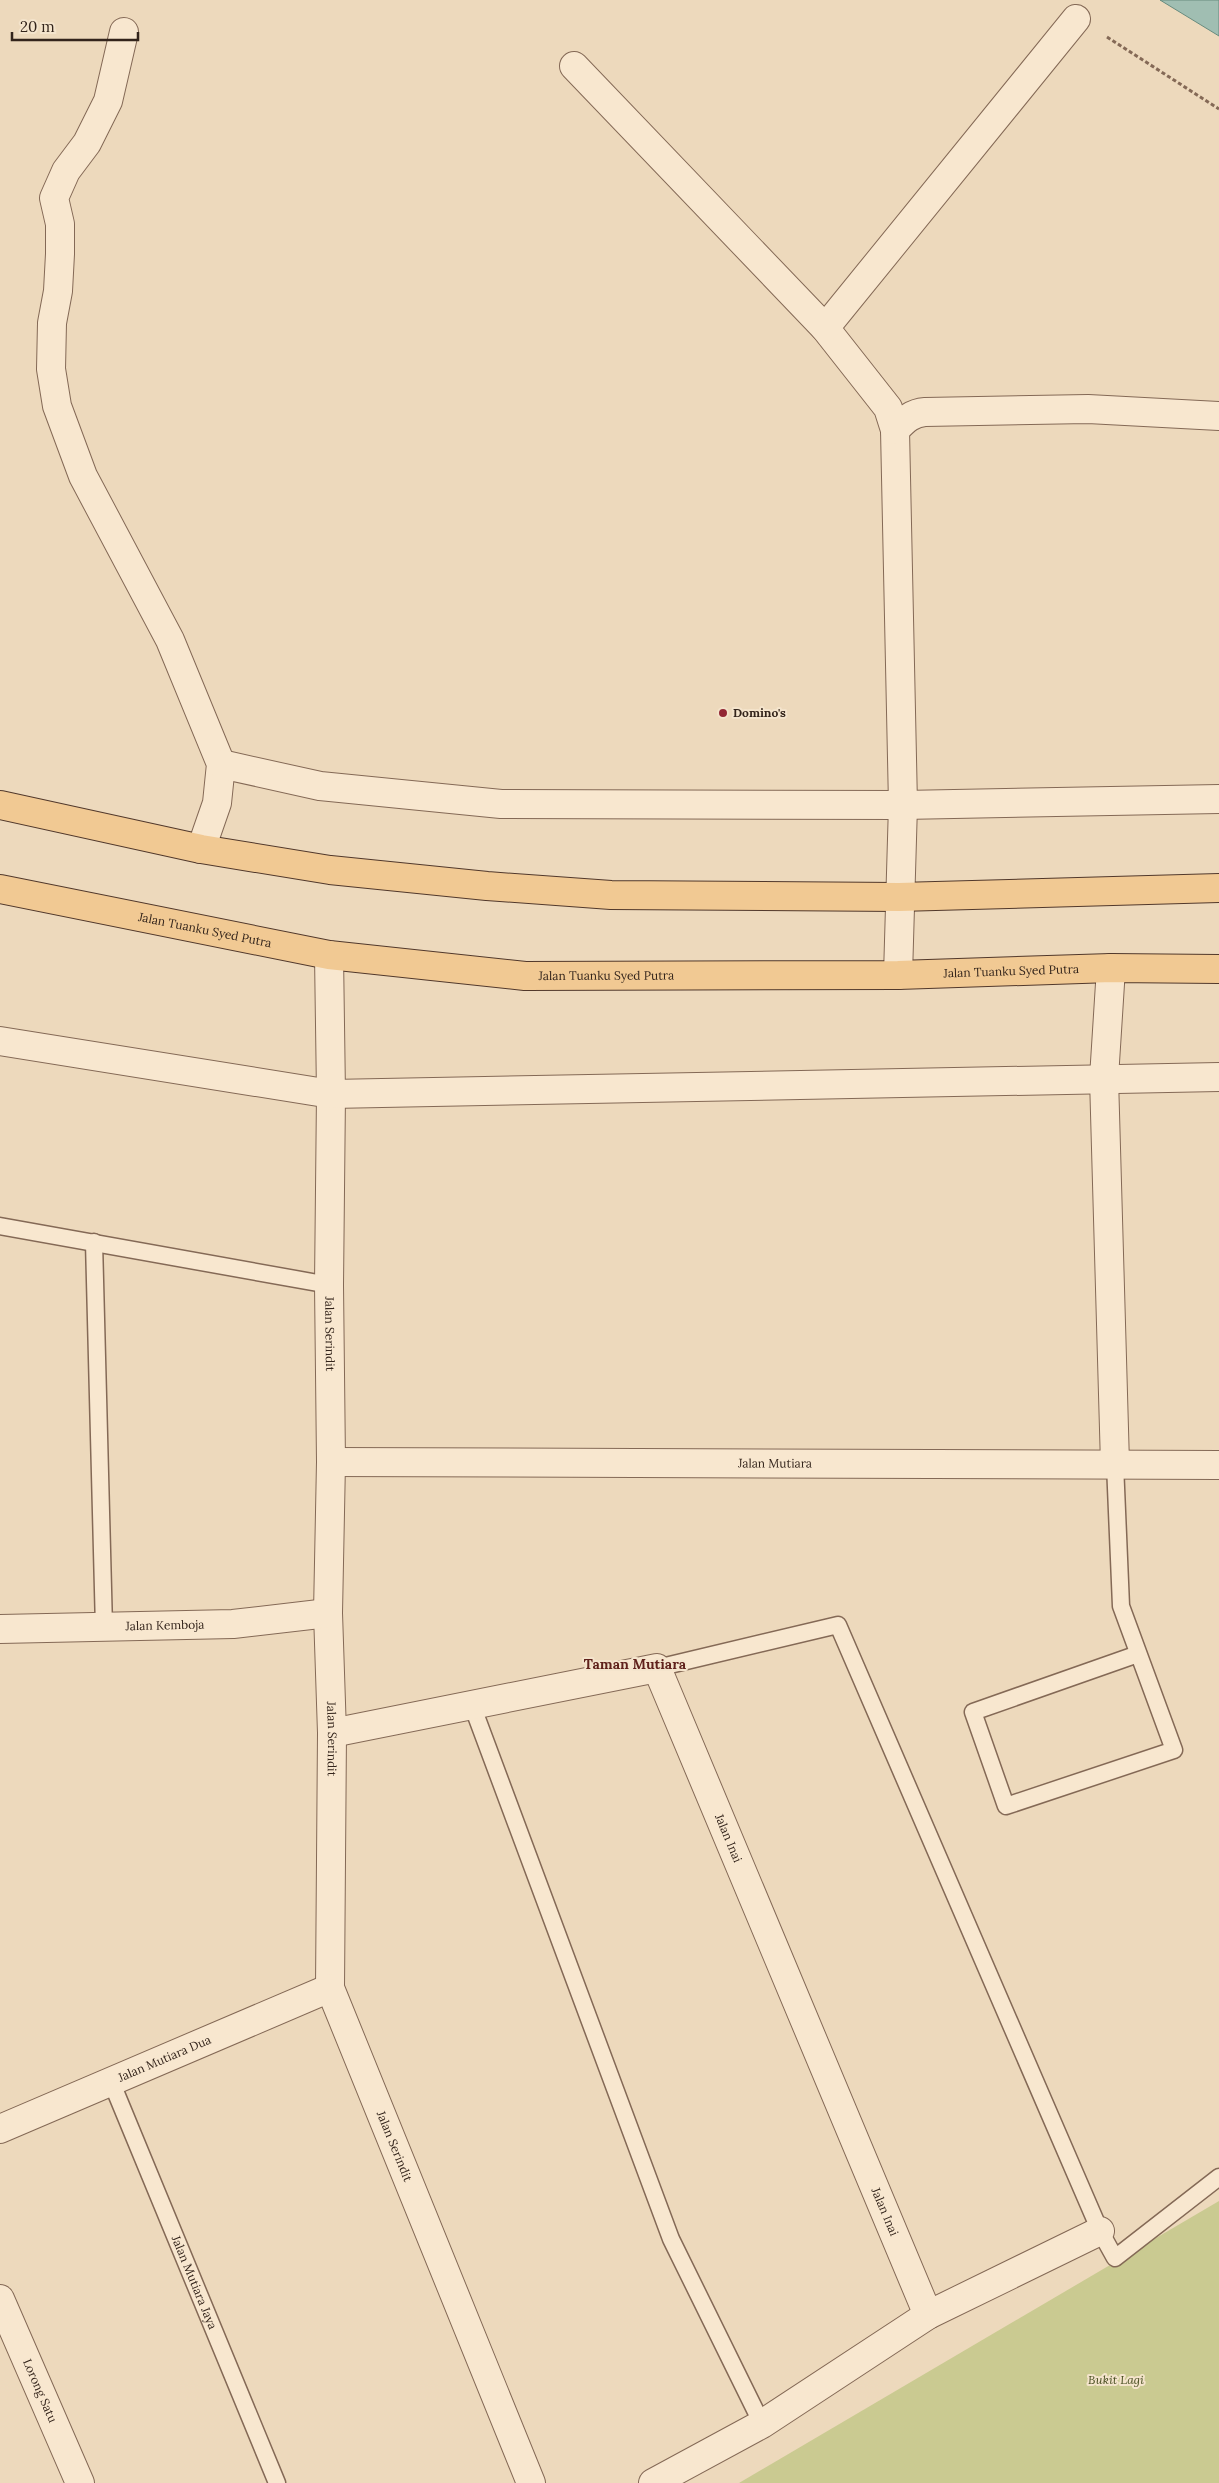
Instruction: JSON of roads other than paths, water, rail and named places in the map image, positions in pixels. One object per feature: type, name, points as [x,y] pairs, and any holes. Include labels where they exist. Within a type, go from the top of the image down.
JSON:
[{"type":"main road","points":[[0,805],[201,849],[330,870],[611,896],[899,896],[1219,888]]},
{"type":"main road","name":"Jalan Tuanku Syed Putra","points":[[0,889],[329,955],[526,976],[898,975],[1111,968],[1219,969]]},
{"type":"street","points":[[825,328],[1076,19]]},
{"type":"street","points":[[124,32],[108,101],[87,143],[66,171],[54,198],[60,224],[60,254],[58,291],[52,323],[51,369],[57,406],[83,476],[170,640],[221,764],[217,803],[201,849]]},
{"type":"street","points":[[574,66],[825,328],[888,408],[895,430],[903,805],[898,975]]},
{"type":"street","points":[[895,430],[908,416],[916,412],[1088,409],[1219,416]]},
{"type":"street","points":[[221,764],[320,786],[501,804],[903,805],[1219,799]]},
{"type":"street","name":"Jalan Serindit","points":[[329,955],[331,1462],[328,1612],[332,1733],[330,1988],[530,2483]]},
{"type":"street","points":[[1111,968],[1104,1078],[1115,1464]]},
{"type":"street","points":[[0,1041],[331,1094],[1219,1077]]},
{"type":"street","name":"Jalan Mutiara","points":[[331,1462],[1219,1465]]},
{"type":"street","name":"Jalan Kemboja","points":[[0,1629],[234,1624],[328,1612]]},
{"type":"street","points":[[332,1733],[657,1668]]},
{"type":"street","name":"Jalan Inai","points":[[657,1668],[928,2315]]},
{"type":"street","name":"Jalan Mutiara Dua","points":[[0,2129],[330,1988]]},
{"type":"street","points":[[653,2483],[762,2424],[928,2315],[1100,2230]]},
{"type":"street","name":"Lorong Satu","points":[[0,2299],[80,2483]]},
{"type":"lane","points":[[0,1226],[329,1285]]},
{"type":"lane","points":[[94,1242],[104,1628]]},
{"type":"lane","points":[[1115,1464],[1121,1606],[1174,1750],[1006,1806],[973,1712],[1138,1654]]},
{"type":"lane","points":[[657,1668],[838,1625],[1100,2230],[1115,2258],[1219,2177]]},
{"type":"lane","points":[[472,1705],[671,2240],[762,2424]]},
{"type":"lane","name":"Jalan Mutiara Jaya","points":[[110,2081],[277,2483]]},
{"type":"place","name":"Domino's","points":[[723,713]]},
{"type":"district","name":"Taman Mutiara","points":[[635,1664]]},
{"type":"park label","name":"Bukit Lagi","points":[[1116,2380]]}]
